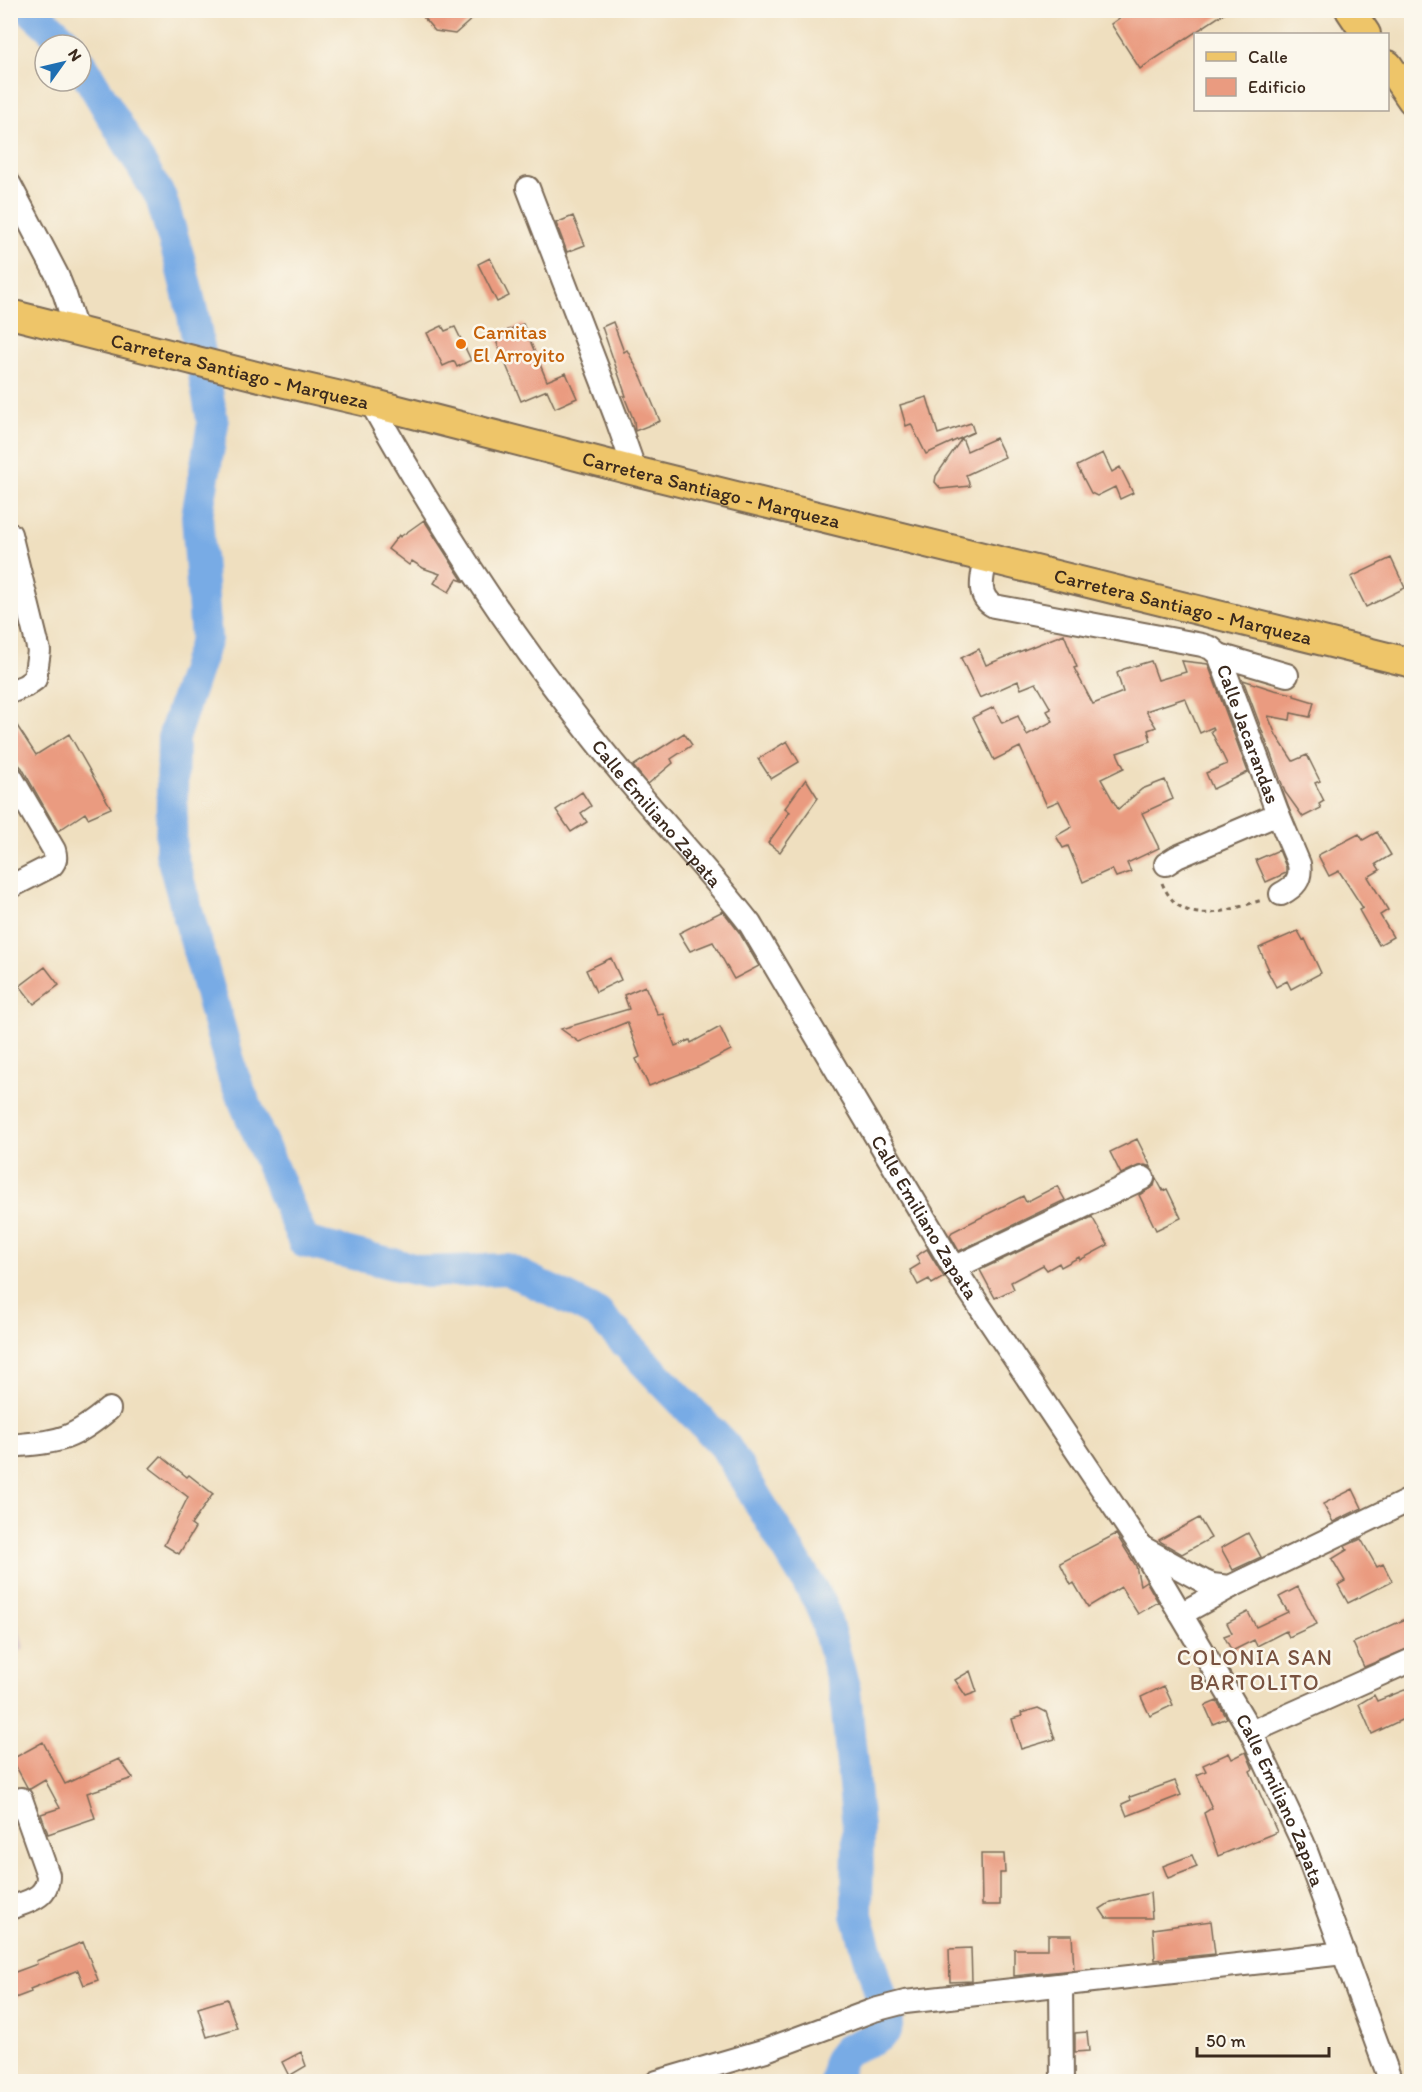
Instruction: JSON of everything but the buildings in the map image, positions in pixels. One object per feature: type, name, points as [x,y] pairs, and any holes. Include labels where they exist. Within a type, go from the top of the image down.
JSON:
[{"type":"main road","points":[[1350,10],[1365,33]]},
{"type":"main road","points":[[1389,67],[1412,100]]},
{"type":"main road","name":"Carretera Santiago - Marqueza","points":[[10,314],[1412,663]]},
{"type":"street","points":[[10,185],[57,275],[76,330]]},
{"type":"street","points":[[528,188],[635,471]]},
{"type":"street","name":"Calle Emiliano Zapata","points":[[371,403],[443,527],[546,678],[590,735],[750,924],[954,1268],[1141,1547],[1251,1732],[1303,1843],[1391,2082]]},
{"type":"street","points":[[10,534],[39,651],[34,679],[26,686],[10,692]]},
{"type":"street","name":"Calle Jacarandas","points":[[986,558],[981,591],[987,603],[994,606],[1202,645],[1219,655],[1300,872],[1298,881],[1292,888],[1281,894]]},
{"type":"street","points":[[1219,655],[1287,675]]},
{"type":"street","points":[[10,775],[56,856],[51,866],[10,887]]},
{"type":"street","points":[[1166,864],[1177,857],[1278,814]]},
{"type":"street","points":[[954,1268],[1143,1178]]},
{"type":"street","points":[[10,1446],[64,1439],[79,1432],[109,1409]]},
{"type":"street","points":[[1181,1614],[1230,1587],[1412,1499]]},
{"type":"street","points":[[1141,1547],[1203,1581],[1212,1585],[1230,1587]]},
{"type":"street","points":[[1251,1732],[1412,1660]]},
{"type":"street","points":[[10,1908],[43,1893],[48,1886],[48,1875],[21,1799]]},
{"type":"street","points":[[657,2082],[766,2050],[874,2010],[904,2002],[1344,1953]]},
{"type":"street","points":[[1061,1985],[1062,2082]]},
{"type":"path","points":[[1166,864],[1161,873],[1162,884],[1168,897],[1177,906],[1193,913],[1214,914],[1281,894]]},
{"type":"shaded area","points":[[11,1593],[24,1648],[10,1659]]},
{"type":"waterway","points":[[31,10],[56,33]]},
{"type":"waterway","points":[[93,84],[161,198],[193,315],[213,424],[197,516],[206,639],[173,738],[171,853],[233,1075],[304,1242],[426,1272],[507,1269],[597,1313],[725,1446],[822,1606],[845,1691],[858,1828],[857,1915],[888,2020],[886,2030],[879,2036],[847,2050],[839,2060],[835,2082]]},
{"type":"place","name":"Carnitas El Arroyito","points":[[461,344]]},
{"type":"district","name":"COLONIA SAN BARTOLITO","points":[[1255,1670]]}]
